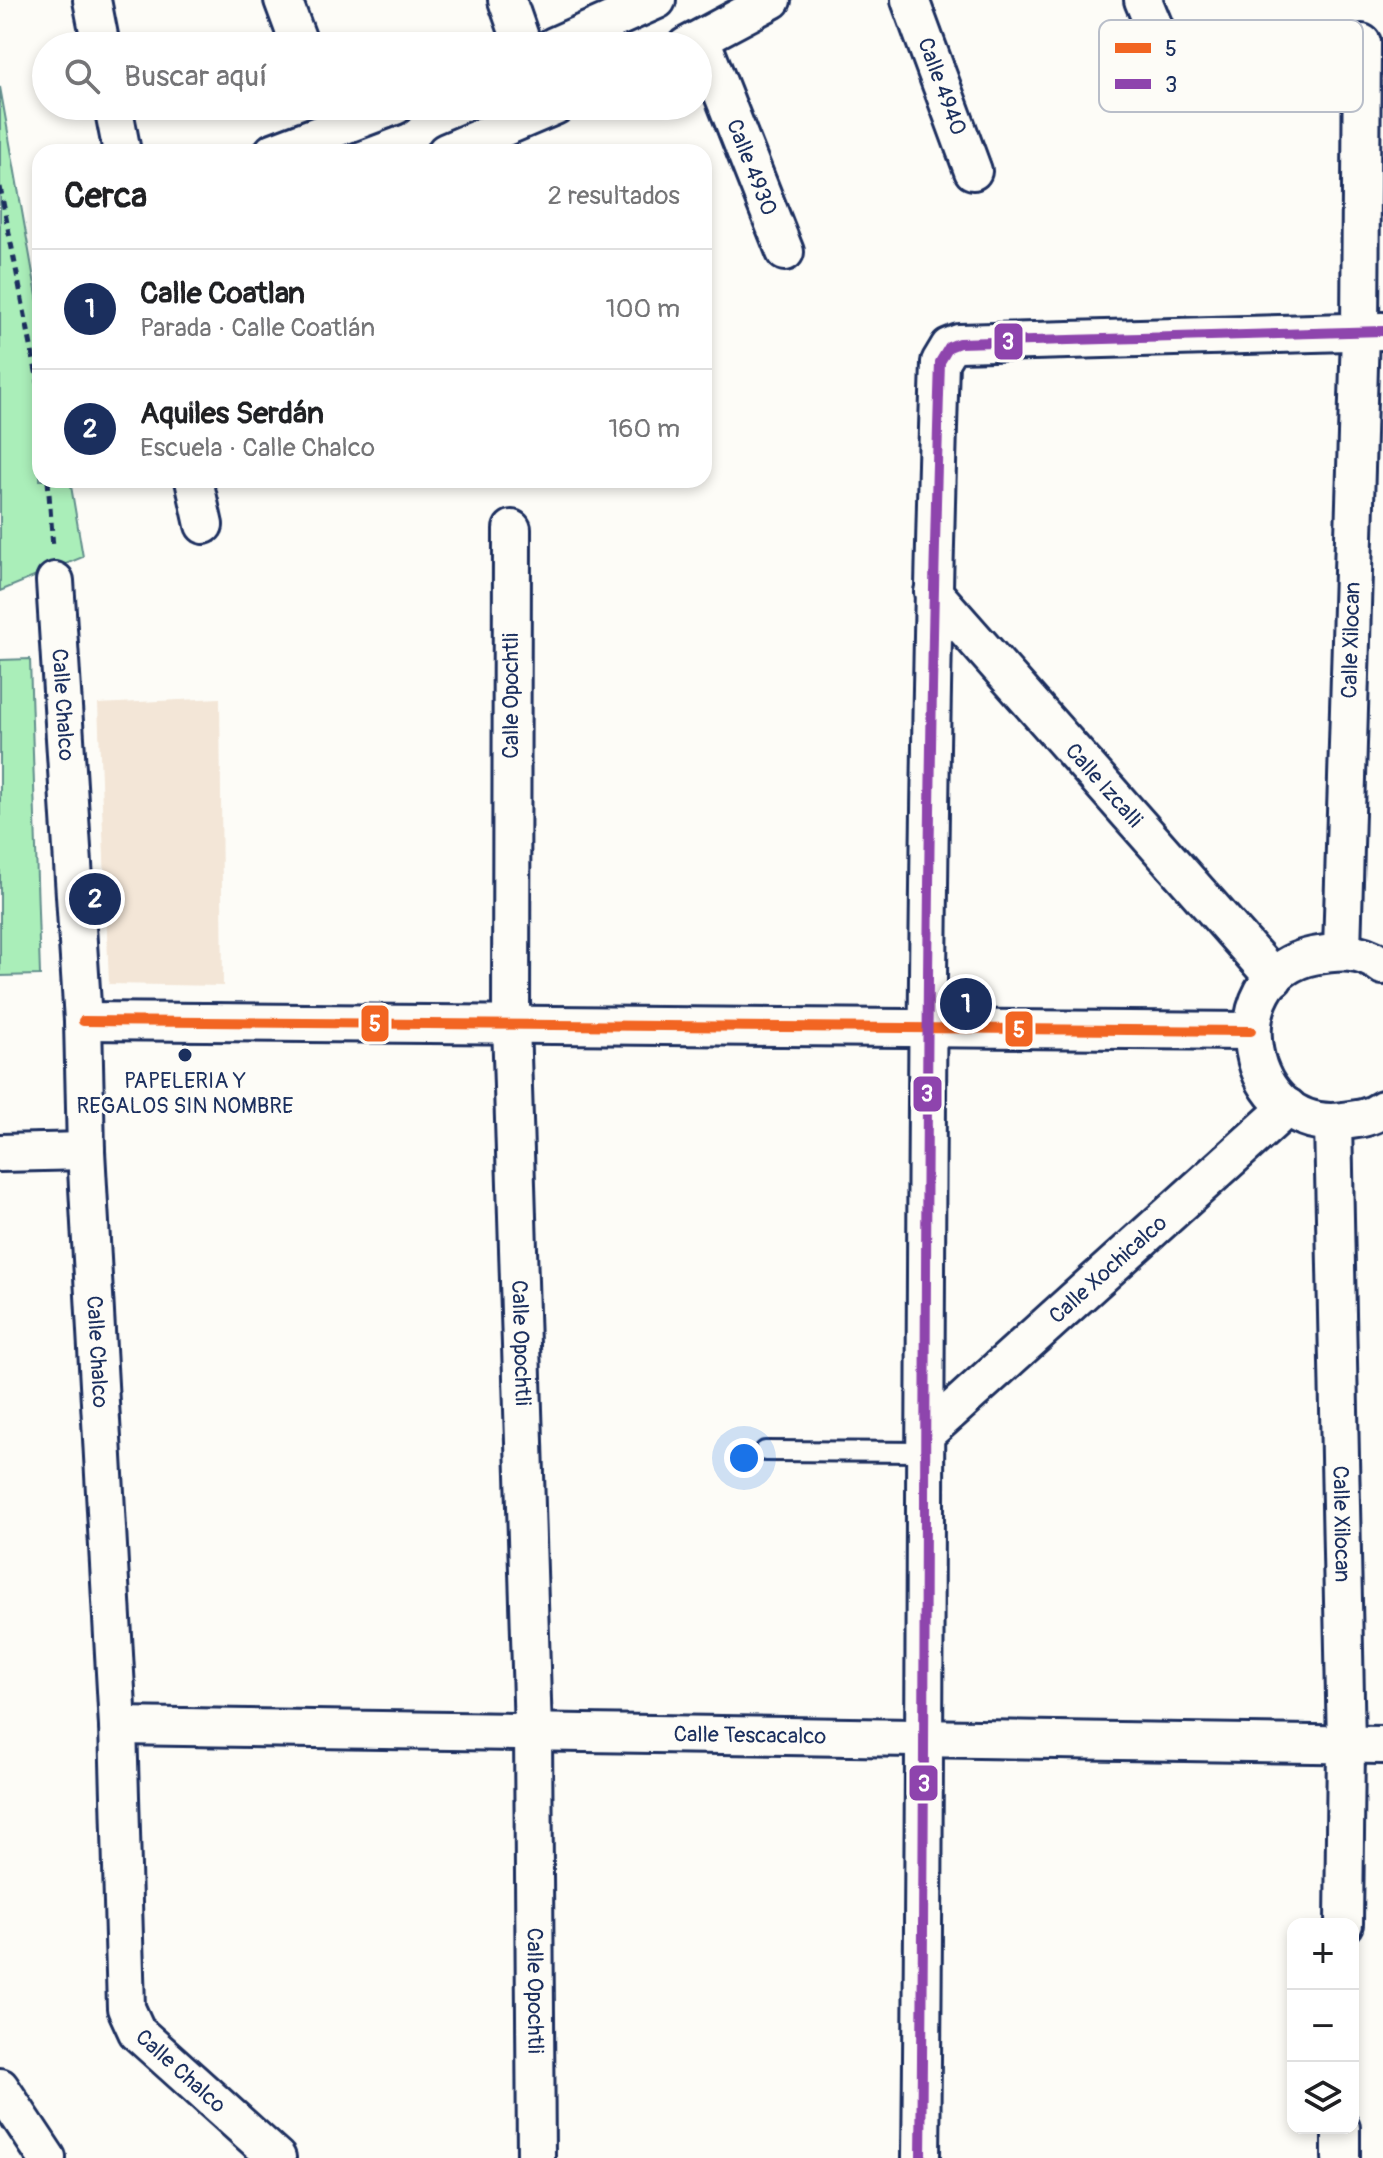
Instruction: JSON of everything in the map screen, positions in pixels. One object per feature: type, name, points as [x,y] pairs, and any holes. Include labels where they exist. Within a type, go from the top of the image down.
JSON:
[{"type":"street","points":[[92,0],[98,32]]},
{"type":"street","points":[[283,0],[295,32]]},
{"type":"street","points":[[507,0],[518,32]]},
{"type":"street","points":[[585,32],[657,0]]},
{"type":"street","points":[[712,32],[772,0]]},
{"type":"street","name":"Calle 4940","points":[[910,0],[973,171]]},
{"type":"street","points":[[1143,0],[1151,20]]},
{"type":"street","name":"Calle Xilocan","points":[[1342,950],[1371,331],[1363,75]]},
{"type":"street","name":"Calle 4930","points":[[712,85],[785,252]]},
{"type":"street","points":[[116,120],[120,144]]},
{"type":"street","points":[[285,144],[322,120]]},
{"type":"street","points":[[506,141],[535,120]]},
{"type":"street","points":[[921,2158],[928,1031],[933,592],[940,362],[949,347],[969,342],[1371,331]]},
{"type":"street","points":[[196,488],[204,525]]},
{"type":"street","name":"Calle Opochtli","points":[[512,529],[511,1023],[533,1732],[536,2158]]},
{"type":"street","name":"Calle Chalco","points":[[55,581],[83,1021],[86,1151],[118,1726],[124,1990],[129,2020],[137,2032],[277,2158]]},
{"type":"street","name":"Calle Izcalli","points":[[933,592],[1274,978]]},
{"type":"street","points":[[1379,1117],[1333,1122],[1316,1120],[1288,1107],[1262,1080],[1253,1057],[1251,1031],[1254,1012],[1274,978],[1300,959],[1342,950],[1373,959],[1383,966]]},
{"type":"street","points":[[83,1021],[511,1023],[928,1031],[1251,1031]]},
{"type":"street","name":"Calle Xochicalco","points":[[927,1442],[1288,1107]]},
{"type":"street","name":"Calle Xilocan","points":[[1333,1122],[1346,1745],[1344,1918]]},
{"type":"street","points":[[0,1153],[86,1151]]},
{"type":"street","name":"Calle Tescacalco","points":[[118,1726],[1383,1745]]},
{"type":"street","points":[[0,2087],[47,2158]]},
{"type":"street","points":[[1341,2134],[1341,2158]]},
{"type":"lane","points":[[765,1451],[927,1442]]},
{"type":"path","points":[[0,187],[32,351]]},
{"type":"path","points":[[49,488],[55,581]]},
{"type":"shaded area","points":[[220,698],[223,986],[109,984],[98,704]]},
{"type":"green space","points":[[0,87],[32,268],[32,488],[71,488],[83,557],[0,591]]},
{"type":"green space","points":[[30,659],[40,975],[0,976],[0,660]]},
{"type":"transit line","name":"3","points":[[921,2158],[927,1035],[940,362],[949,347],[959,343],[1383,331]]},
{"type":"transit line","name":"5","points":[[83,1021],[1251,1031]]},
{"type":"place","name":"Aquiles Serdán","points":[[95,899]]},
{"type":"place","name":"Calle Coatlan","points":[[966,1004]]},
{"type":"place","name":"PAPELERIA Y REGALOS SIN NOMBRE","points":[[185,1055]]}]
